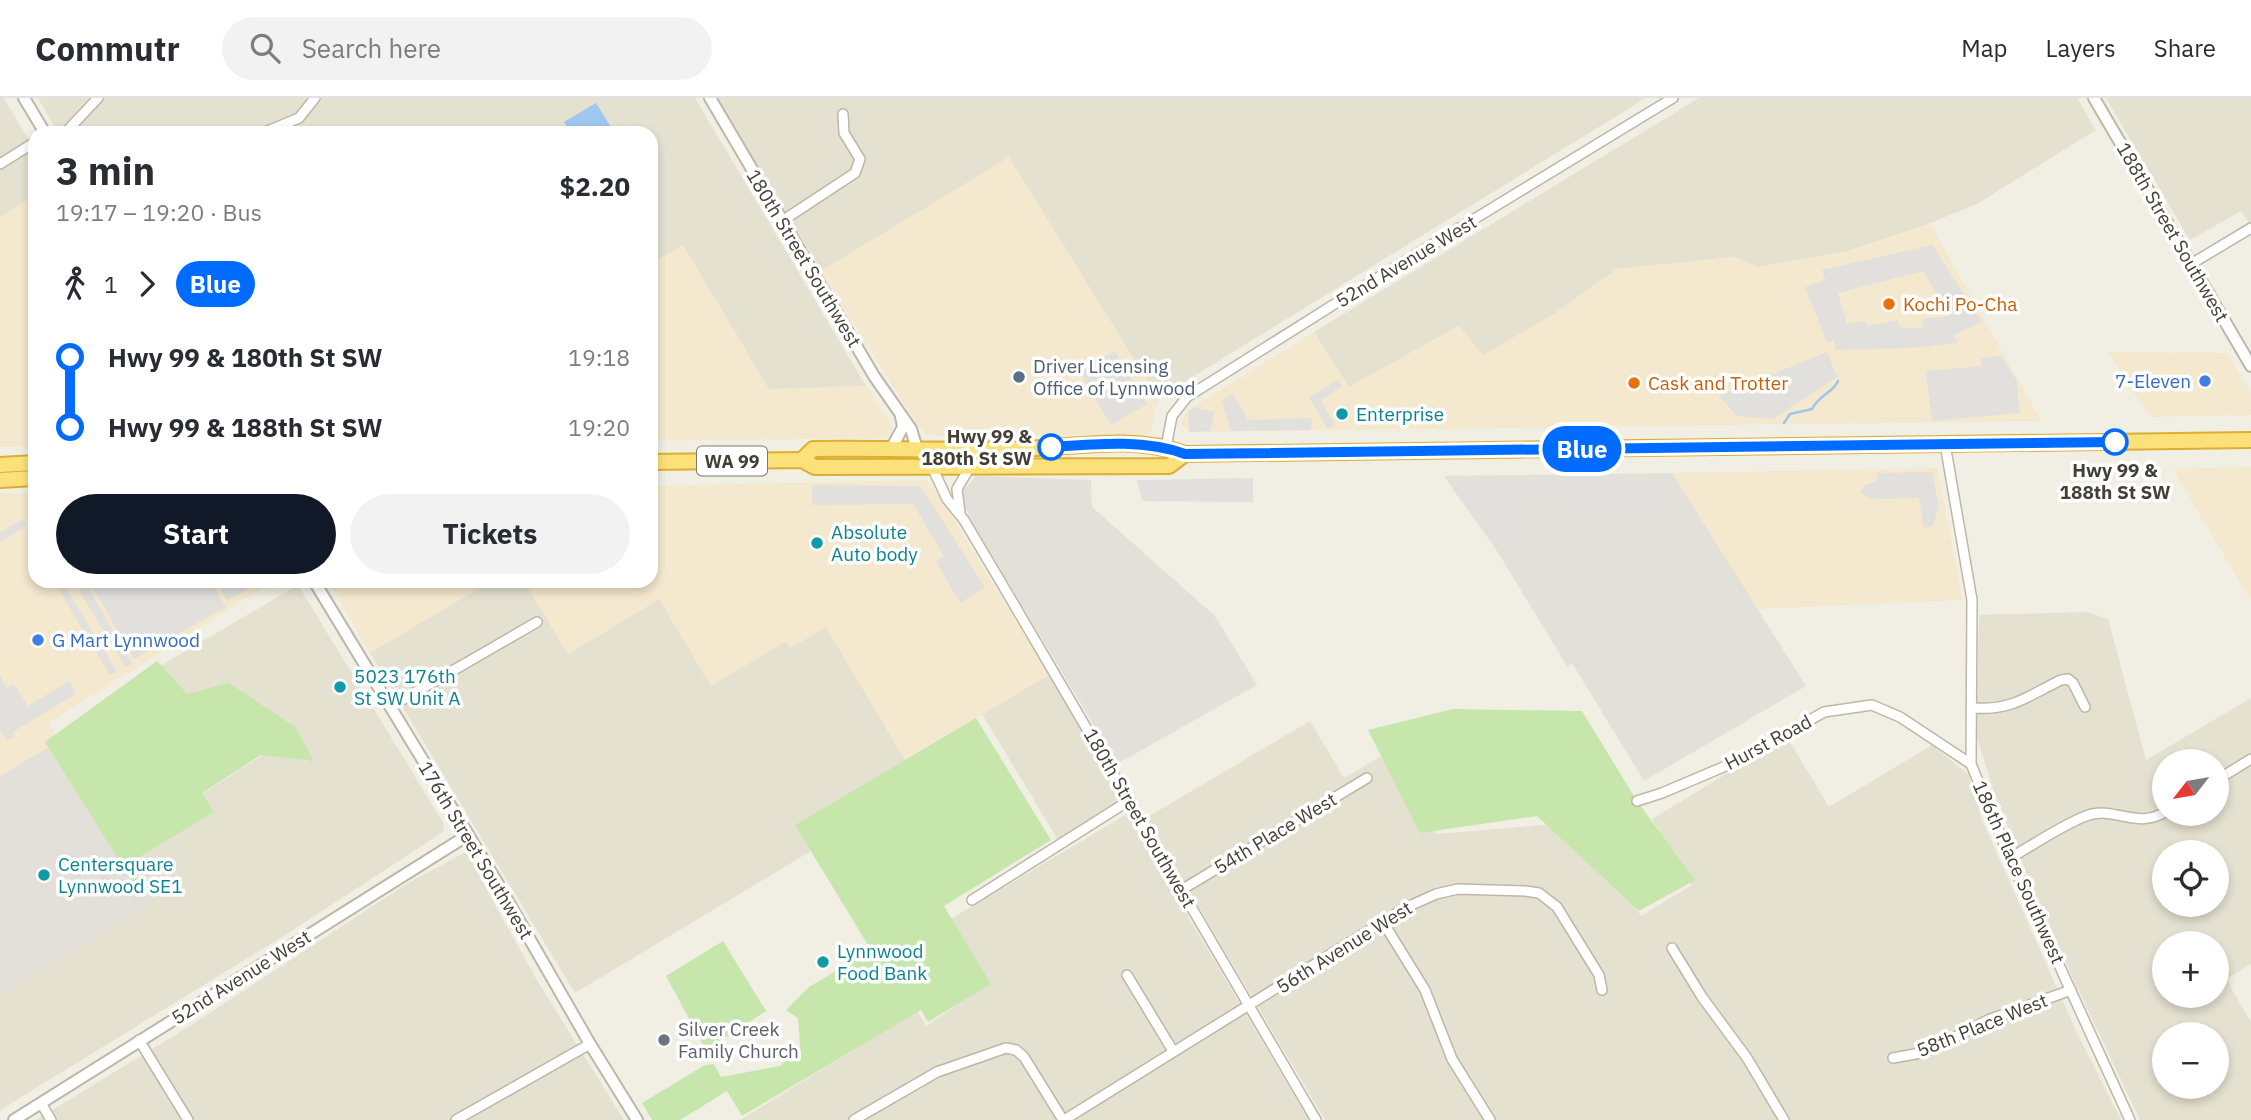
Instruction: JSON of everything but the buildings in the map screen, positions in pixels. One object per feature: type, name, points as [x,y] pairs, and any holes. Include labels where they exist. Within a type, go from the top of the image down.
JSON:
[{"type":"highway","name":"WA 99","points":[[802,460],[813,449],[1010,449],[1102,444],[1166,447],[1185,454],[2251,440]]},
{"type":"highway","points":[[1133,466],[1166,447]]},
{"type":"highway","points":[[871,467],[891,459],[907,458],[917,449]]},
{"type":"highway","points":[[932,467],[944,460],[982,457],[1010,449]]},
{"type":"highway","name":"WA 99","points":[[658,462],[802,460],[815,467],[1169,466],[1185,454]]},
{"type":"highway","points":[[0,465],[28,463]]},
{"type":"highway","points":[[0,480],[28,478]]},
{"type":"street","points":[[23,98],[41,126]]},
{"type":"street","points":[[72,126],[98,98]]},
{"type":"street","points":[[280,126],[299,118],[314,98]]},
{"type":"street","name":"180th Street Southwest","points":[[710,98],[874,376],[914,433],[917,449]]},
{"type":"street","name":"52nd Avenue West","points":[[1166,447],[1172,416],[1187,397],[1673,98]]},
{"type":"street","name":"188th Street Southwest","points":[[2094,98],[2251,366]]},
{"type":"street","points":[[782,221],[855,173],[860,159],[844,133],[843,114]]},
{"type":"street","points":[[0,164],[28,146]]},
{"type":"street","points":[[2191,264],[2251,228]]},
{"type":"street","points":[[891,449],[903,427],[901,416]]},
{"type":"street","name":"186th Place Southwest","points":[[1945,444],[1972,600],[1971,764],[2010,858],[2130,1120]]},
{"type":"street","name":"180th Street Southwest","points":[[932,467],[947,499],[962,517],[1317,1120]]},
{"type":"street","points":[[962,517],[957,489],[970,467]]},
{"type":"street","name":"176th Street Southwest","points":[[318,588],[637,1120]]},
{"type":"street","points":[[390,707],[537,622]]},
{"type":"street","points":[[1973,708],[1993,709],[2009,706],[2068,679],[2073,683],[2085,707]]},
{"type":"street","name":"Hurst Road","points":[[1637,801],[1742,759],[1824,712],[1872,705],[1900,717],[1971,764]]},
{"type":"street","points":[[2230,772],[2251,759]]},
{"type":"street","name":"54th Place West","points":[[1183,889],[1367,778]]},
{"type":"street","points":[[972,900],[1130,800]]},
{"type":"street","points":[[2010,858],[2087,816],[2104,813],[2138,821],[2152,819]]},
{"type":"street","name":"52nd Avenue West","points":[[14,1120],[468,835]]},
{"type":"street","name":"56th Avenue West","points":[[1064,1120],[1418,901],[1448,891],[1539,893],[1557,907],[1599,975],[1602,990]]},
{"type":"street","points":[[1383,922],[1426,990],[1452,1059],[1490,1120]]},
{"type":"street","points":[[1672,948],[1702,997],[1747,1058],[1784,1120]]},
{"type":"street","points":[[1127,975],[1173,1051]]},
{"type":"street","name":"58th Place West","points":[[1893,1058],[1926,1052],[1988,1020],[2071,990]]},
{"type":"street","points":[[139,1041],[188,1120]]},
{"type":"street","points":[[456,1120],[590,1045]]},
{"type":"street","points":[[854,1120],[937,1072],[998,1050],[1016,1050],[1024,1057],[1064,1120]]},
{"type":"street","points":[[41,1103],[51,1120]]},
{"type":"shaded area","points":[[0,98],[4,98],[28,139],[28,200],[0,217]]},
{"type":"shaded area","points":[[38,98],[695,98],[866,386],[769,390],[683,246],[658,260],[658,126],[54,126]]},
{"type":"shaded area","points":[[718,98],[1646,98],[1158,398],[1009,158],[821,271]]},
{"type":"shaded area","points":[[1699,98],[2077,98],[2096,130],[1977,204],[1913,230],[1848,251],[1758,267],[1734,257],[1617,269],[1554,314],[1483,356],[1459,326],[1349,387],[1314,332]]},
{"type":"shaded area","points":[[2106,98],[2251,98],[2251,226],[2241,211],[2190,240]]},
{"type":"shaded area","points":[[1009,157],[1158,398],[1151,430],[1145,435],[927,434],[918,426],[821,271]]},
{"type":"shaded area","points":[[28,200],[28,447],[0,447],[0,217]]},
{"type":"shaded area","points":[[1930,223],[2041,421],[1190,432],[1182,425],[1183,417],[1191,408],[1314,332],[1349,387],[1459,326],[1483,355],[1554,314],[1617,269],[1734,257],[1758,267],[1848,251]]},
{"type":"shaded area","points":[[683,245],[769,389],[866,386],[892,426],[892,432],[884,438],[658,441],[658,260]]},
{"type":"shaded area","points":[[1932,245],[1982,322],[1954,335],[1958,343],[1909,348],[1836,350],[1834,341],[1827,342],[1805,287],[1825,280],[1822,270]],"holes":[[[1923,271],[1950,316],[1922,319],[1923,327],[1901,329],[1897,320],[1868,326],[1865,321],[1847,324],[1838,293]]]},
{"type":"shaded area","points":[[1115,351],[1147,404],[1111,425],[1080,372]]},
{"type":"shaded area","points":[[1827,352],[1837,377],[1773,419],[1737,416],[1718,395],[1726,393]]},
{"type":"shaded area","points":[[2108,352],[2227,353],[2251,394],[2251,415],[2150,417]]},
{"type":"shaded area","points":[[2001,356],[2017,381],[2020,413],[1932,421],[1926,371],[1981,366],[1981,358]]},
{"type":"shaded area","points":[[1338,379],[1342,386],[1321,400],[1335,425],[1328,429],[1309,398]]},
{"type":"shaded area","points":[[1233,394],[1248,420],[1312,418],[1311,430],[1231,431],[1222,400]]},
{"type":"shaded area","points":[[1196,408],[1214,412],[1211,431],[1189,432],[1188,410]]},
{"type":"shaded area","points":[[2251,467],[2251,601],[2173,469]]},
{"type":"shaded area","points":[[1937,468],[1963,600],[1756,609],[1672,473]]},
{"type":"shaded area","points":[[1932,472],[1939,508],[1932,526],[1924,528],[1919,498],[1872,499],[1860,493],[1863,486],[1877,481],[1877,473]]},
{"type":"shaded area","points":[[1672,473],[1806,686],[1644,781],[1572,663],[1567,666],[1497,551],[1444,476]]},
{"type":"shaded area","points":[[976,476],[1091,480],[1092,507],[1215,616],[1257,685],[1117,764],[969,517],[964,502],[964,489]]},
{"type":"shaded area","points":[[1253,478],[1253,502],[1142,501],[1137,480]]},
{"type":"shaded area","points":[[1461,479],[1671,481],[1676,487],[1676,505],[1572,507],[1559,501],[1521,500],[1520,537],[1490,540],[1452,488]]},
{"type":"shaded area","points":[[926,480],[938,494],[1049,675],[905,760],[826,627],[790,648],[785,642],[711,686],[659,599],[568,654],[528,588],[658,588],[658,486]]},
{"type":"shaded area","points":[[812,485],[920,486],[985,587],[960,603],[936,561],[944,556],[913,504],[812,505]]},
{"type":"shaded area","points":[[0,493],[28,493],[28,588],[263,588],[48,723],[59,741],[0,776]]},
{"type":"shaded area","points":[[22,519],[26,526],[0,542],[0,533]]},
{"type":"shaded area","points":[[66,588],[117,672],[110,675],[59,590]]},
{"type":"shaded area","points":[[89,588],[132,664],[125,667],[79,590]]},
{"type":"shaded area","points":[[93,588],[214,588],[226,607],[134,659]]},
{"type":"shaded area","points":[[223,588],[249,588],[227,601],[221,590]]},
{"type":"shaded area","points":[[293,588],[300,588],[444,824],[443,832],[287,934],[0,1110],[0,994],[154,901],[131,862],[213,812],[202,794],[269,751],[182,711],[157,668]]},
{"type":"shaded area","points":[[332,588],[479,588],[370,653]]},
{"type":"shaded area","points":[[479,588],[528,588],[568,654],[659,599],[786,641],[790,648],[826,627],[905,760],[796,825],[811,851],[575,993],[370,653]]},
{"type":"shaded area","points":[[2087,612],[2108,619],[2146,760],[2152,756],[2152,826],[2230,826],[2230,749],[2165,749],[2251,698],[2251,964],[2229,977],[2229,931],[2152,931],[2152,1008],[2229,1008],[2229,984],[2251,1022],[2251,1120],[2140,1120],[2042,913],[1993,789],[1977,737],[1979,615]]},
{"type":"shaded area","points":[[1049,675],[1121,800],[1058,840],[982,714]]},
{"type":"shaded area","points":[[0,676],[7,688],[14,684],[28,706],[69,681],[76,694],[13,732],[15,736],[7,741],[0,730]]},
{"type":"shaded area","points":[[1310,721],[1344,778],[1388,752],[1436,834],[1578,822],[1641,916],[1692,885],[1652,819],[1787,737],[1829,807],[1932,745],[1969,775],[1982,820],[2077,1033],[2121,1120],[1325,1120],[1146,818]]},
{"type":"shaded area","points":[[59,741],[155,901],[0,994],[0,776]]},
{"type":"shaded area","points":[[1127,814],[1309,1120],[740,1120],[917,1011],[926,1026],[987,985],[949,920]]},
{"type":"shaded area","points":[[466,852],[538,982],[624,1120],[36,1120],[196,1022],[408,883]]},
{"type":"green space","points":[[157,661],[187,694],[229,683],[295,727],[314,761],[261,755],[202,793],[214,812],[131,862],[143,899],[45,742]]},
{"type":"green space","points":[[1453,709],[1582,711],[1637,801],[1695,880],[1639,911],[1537,816],[1420,833],[1368,730]]},
{"type":"green space","points":[[976,718],[1051,840],[944,906],[991,984],[928,1022],[921,1010],[742,1116],[727,1091],[680,1120],[652,1120],[642,1103],[705,1065],[714,1064],[721,1077],[780,1066],[800,1046],[798,1018],[786,1010],[809,987],[871,950],[795,825]]},
{"type":"green space","points":[[723,941],[766,1011],[706,1050],[666,976]]},
{"type":"water","points":[[596,103],[610,126],[567,126],[564,122]]},
{"type":"waterway","points":[[1784,423],[1790,414],[1812,409],[1838,381]]},
{"type":"bus line","name":"Blue","points":[[1051,447],[1125,444],[1166,447],[1185,454],[2115,442]]},
{"type":"place","name":"Kochi Po-Cha","points":[[1889,304]]},
{"type":"place","name":"Driver Licensing Office of Lynnwood","points":[[1019,377]]},
{"type":"place","name":"7-Eleven","points":[[2205,381]]},
{"type":"place","name":"Cask and Trotter","points":[[1634,383]]},
{"type":"place","name":"Enterprise","points":[[1342,414]]},
{"type":"place","name":"Hwy 99 & 188th St SW","points":[[2115,442]]},
{"type":"place","name":"Hwy 99 & 180th St SW","points":[[1051,447]]},
{"type":"place","name":"Absolute Auto body","points":[[817,543]]},
{"type":"place","name":"G Mart Lynnwood","points":[[38,640]]},
{"type":"place","name":"5023 176th St SW Unit A","points":[[340,687]]},
{"type":"place","name":"Centersquare Lynnwood SE1","points":[[44,875]]},
{"type":"place","name":"Lynnwood Food Bank","points":[[823,962]]},
{"type":"place","name":"Silver Creek Family Church","points":[[664,1040]]}]
